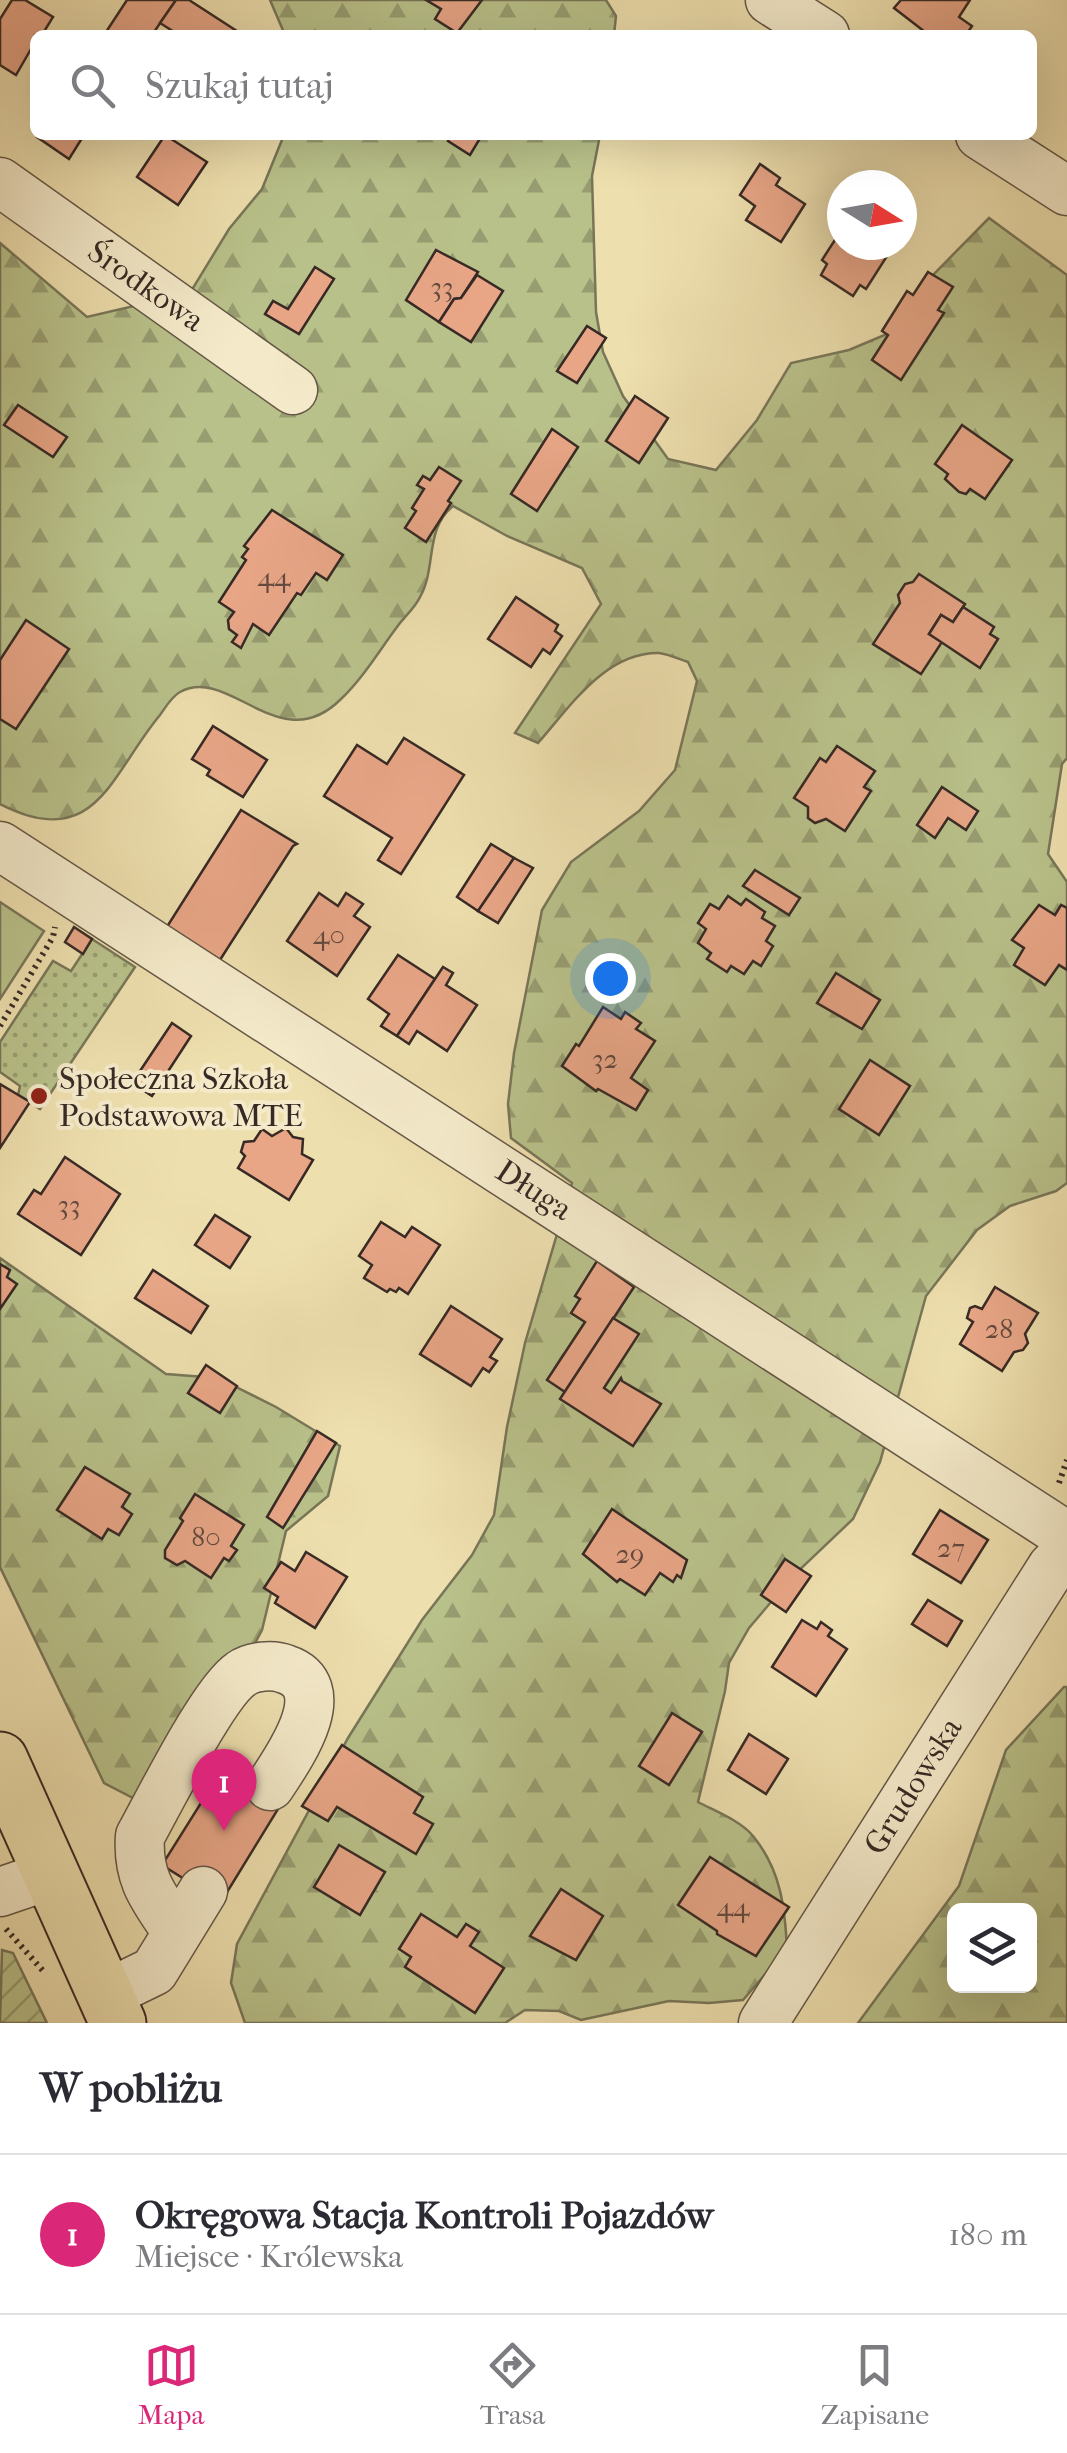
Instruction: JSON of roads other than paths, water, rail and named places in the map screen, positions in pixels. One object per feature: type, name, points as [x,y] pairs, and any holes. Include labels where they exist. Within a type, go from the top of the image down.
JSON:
[{"type":"main road","points":[[0,1760],[25,1884],[112,2009]]},
{"type":"street","points":[[770,0],[817,30]]},
{"type":"street","points":[[988,140],[1067,191]]},
{"type":"street","name":"Środkowa","points":[[0,182],[293,390]]},
{"type":"street","name":"Długa","points":[[3,855],[73,892],[1067,1536]]},
{"type":"street","name":"Grudowska","points":[[763,2023],[1052,1566],[1067,1552]]},
{"type":"street","points":[[177,1932],[149,1890],[138,1861],[140,1836],[222,1693],[242,1672],[267,1666],[288,1669],[304,1682],[308,1699],[307,1720],[300,1739],[270,1786]]},
{"type":"street","points":[[112,2009],[154,1970],[204,1891]]},
{"type":"place","name":"Społeczna Szkoła Podstawowa MTE","points":[[39,1096]]},
{"type":"place","name":"Okręgowa Stacja Kontroli Pojazdów","points":[[224,1831]]}]
